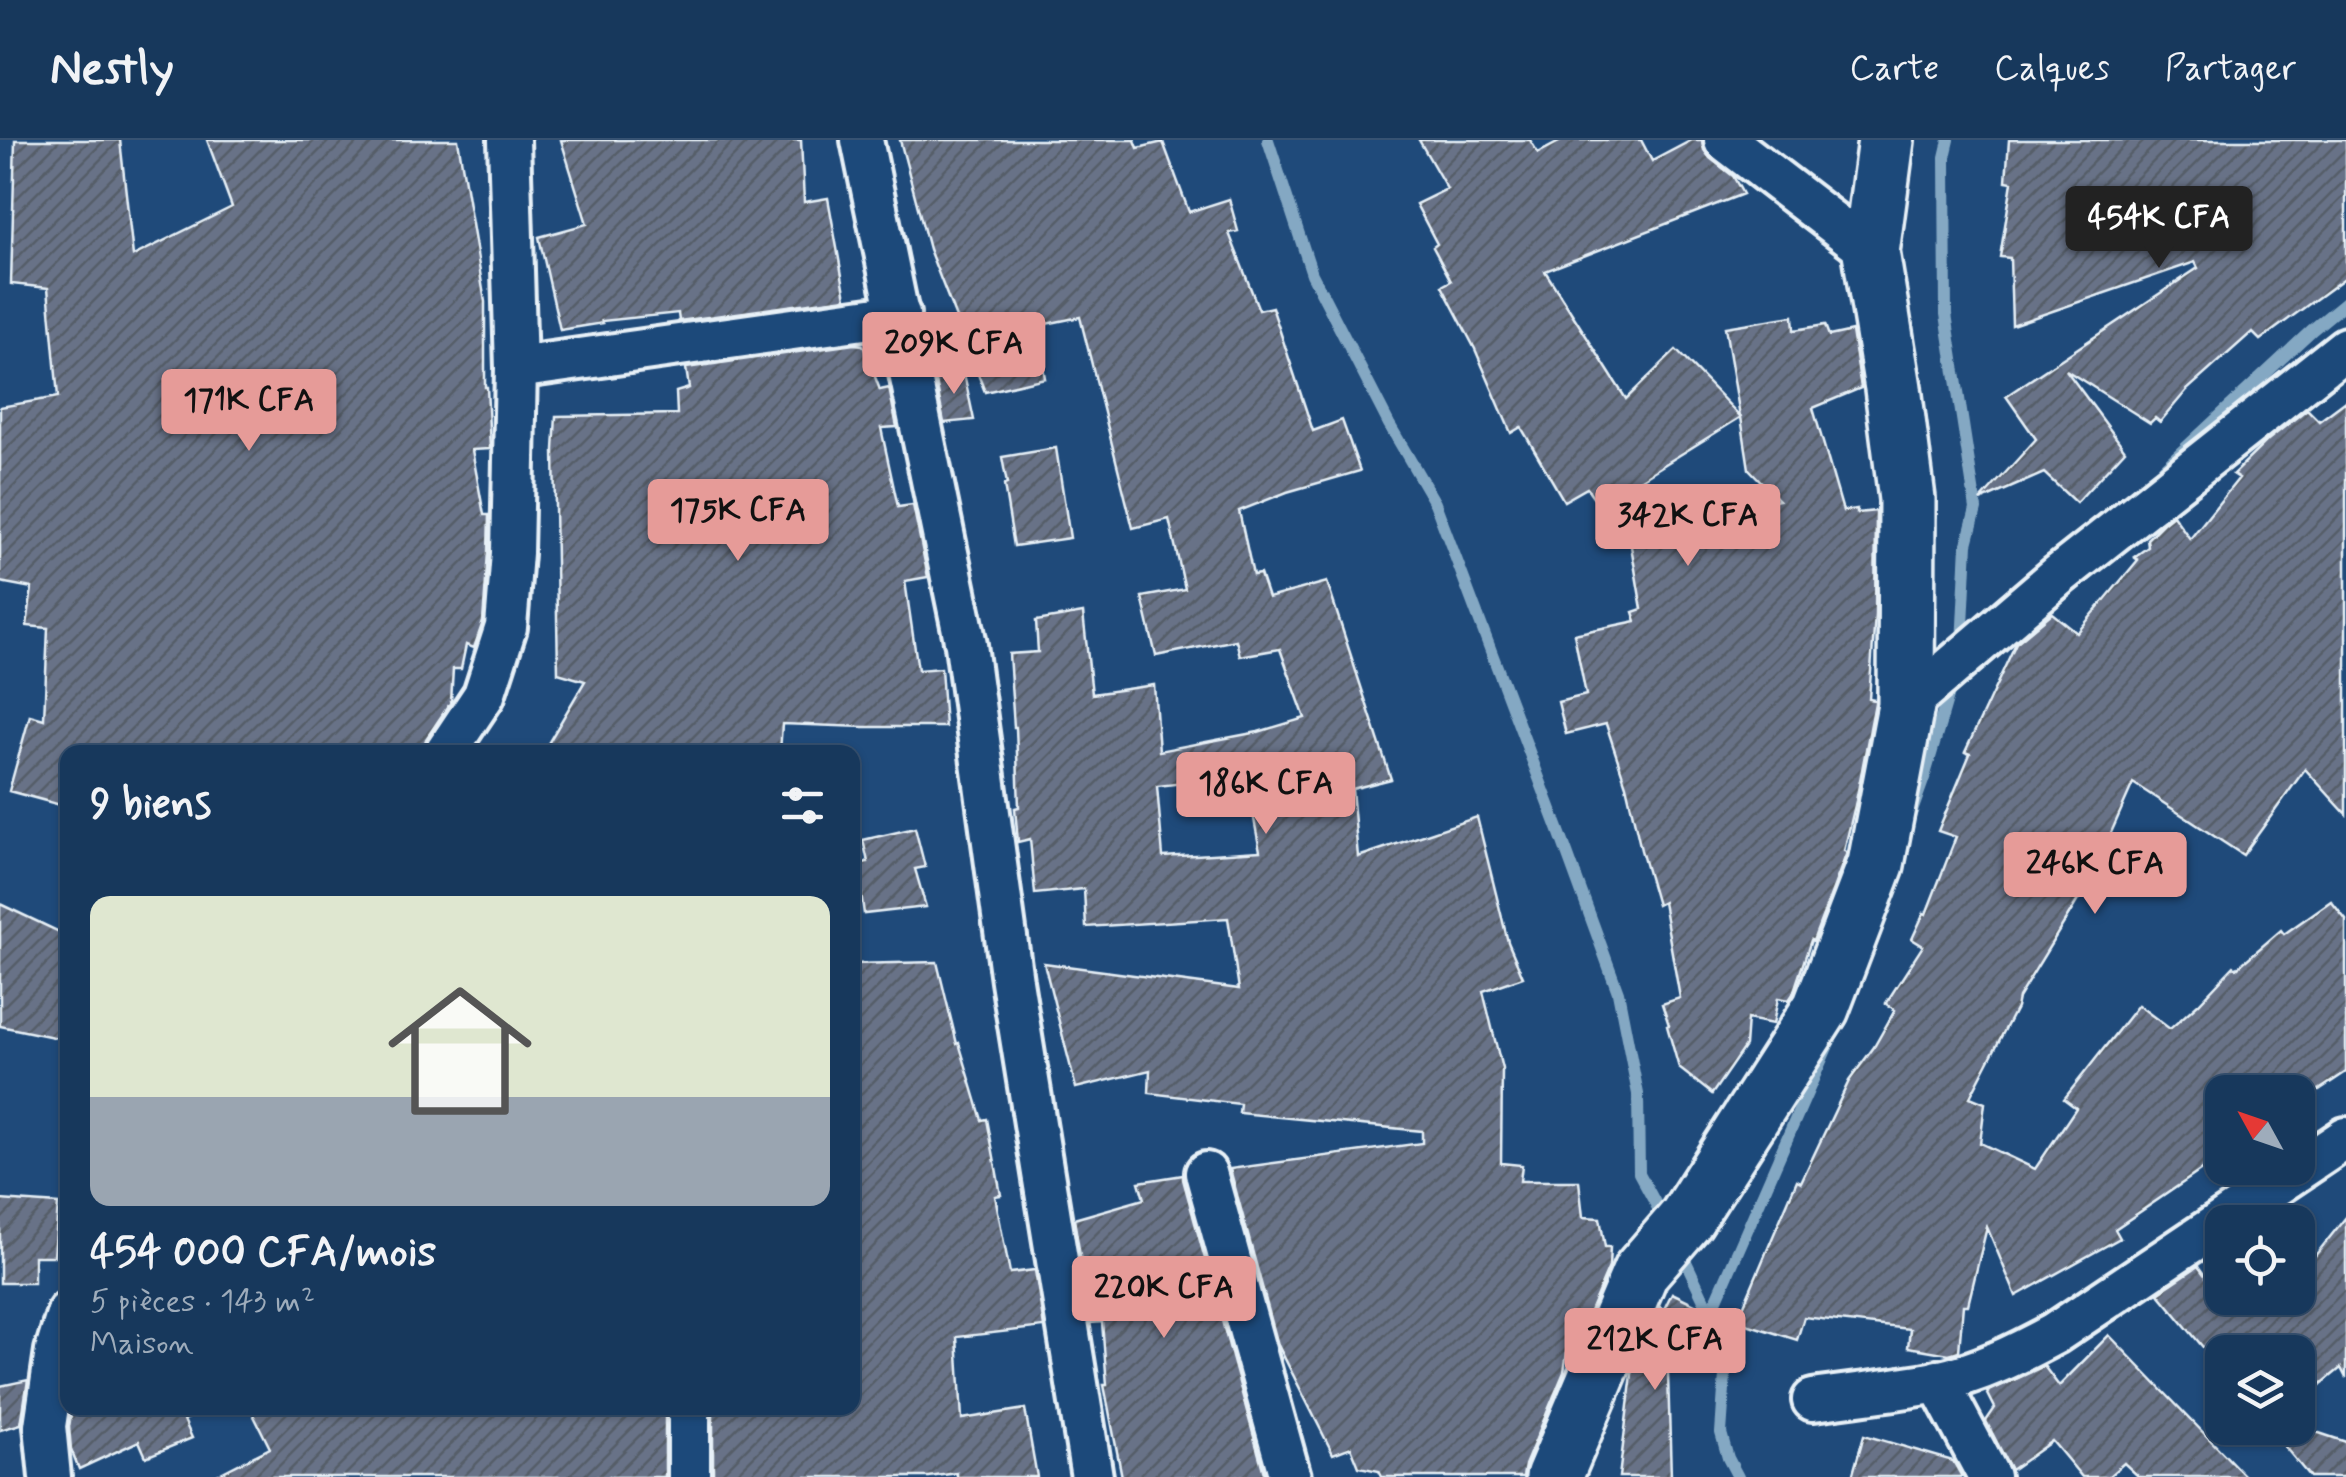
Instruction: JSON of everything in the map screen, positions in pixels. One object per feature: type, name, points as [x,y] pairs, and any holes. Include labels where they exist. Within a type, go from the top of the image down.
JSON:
[{"type":"main road","points":[[1554,1477],[1641,1271],[1686,1219],[1821,1008],[1876,864],[1906,706],[1907,499],[1872,252],[1886,140]]},
{"type":"street","points":[[451,745],[484,695],[506,628],[512,553],[516,368],[510,140]]},
{"type":"street","points":[[862,140],[966,644],[1012,980],[1092,1477]]},
{"type":"street","points":[[1725,140],[1872,252]]},
{"type":"street","points":[[516,368],[898,314]]},
{"type":"street","points":[[1906,706],[2060,575],[2346,348]]},
{"type":"street","points":[[1812,1400],[1938,1382],[2016,1355],[2054,1334],[2346,1138]]},
{"type":"street","points":[[1206,1174],[1290,1477]]},
{"type":"street","points":[[50,1477],[45,1426],[60,1338]]},
{"type":"street","points":[[1938,1382],[1990,1477]]},
{"type":"street","points":[[689,1415],[689,1477]]},
{"type":"building","points":[[15,140],[120,140],[133,256],[232,207],[207,140],[458,140],[485,302],[490,449],[472,450],[484,515],[489,515],[488,552],[483,622],[474,648],[466,645],[461,669],[453,669],[451,702],[425,745],[60,745],[60,805],[9,791],[30,715],[44,719],[48,628],[27,626],[32,588],[0,582],[0,407],[58,397],[48,288],[11,284]]},
{"type":"building","points":[[561,140],[801,140],[804,202],[828,198],[846,298],[679,321],[678,313],[560,330],[539,237],[587,224]]},
{"type":"building","points":[[900,140],[1135,140],[1138,148],[1163,142],[1189,212],[1229,199],[1238,231],[1229,233],[1259,310],[1272,307],[1313,431],[1342,420],[1360,471],[1239,511],[1253,575],[1260,574],[1268,598],[1327,582],[1391,779],[1352,789],[1358,857],[1477,817],[1508,942],[1523,977],[1483,991],[1502,1069],[1501,1163],[1522,1165],[1520,1181],[1579,1181],[1583,1217],[1600,1218],[1605,1247],[1610,1247],[1609,1267],[1572,1353],[1567,1352],[1564,1372],[1523,1477],[1382,1477],[1379,1471],[1359,1467],[1351,1447],[1333,1454],[1278,1345],[1230,1169],[1422,1143],[1422,1131],[1239,1113],[1240,1104],[1149,1093],[1150,1070],[1076,1088],[1044,963],[1239,989],[1228,918],[1086,927],[1084,889],[1035,894],[1030,839],[1018,842],[1016,727],[1009,654],[1038,652],[1036,621],[1083,613],[1092,694],[1154,685],[1159,751],[1258,732],[1305,718],[1280,649],[1240,656],[1236,640],[1156,656],[1142,597],[1185,589],[1169,519],[1133,528],[1080,317],[1036,326],[1045,378],[985,392],[929,249]],"holes":[[[1246,776],[1260,851],[1163,857],[1157,786]]]},
{"type":"building","points":[[1419,140],[1530,140],[1538,153],[1563,140],[1641,140],[1652,161],[1692,140],[1702,140],[1710,158],[1733,176],[1743,194],[1545,271],[1626,399],[1676,350],[1740,416],[1725,327],[1793,316],[1794,330],[1825,325],[1829,336],[1852,331],[1861,388],[1813,408],[1843,511],[1876,511],[1869,699],[1875,703],[1844,851],[1847,852],[1793,994],[1789,1000],[1778,998],[1773,1024],[1747,1019],[1745,1046],[1712,1094],[1679,1068],[1662,1004],[1680,998],[1663,902],[1657,905],[1606,724],[1566,734],[1558,702],[1586,695],[1574,634],[1636,621],[1633,612],[1642,609],[1624,506],[1701,517],[1779,500],[1749,469],[1741,417],[1599,505],[1587,488],[1564,501],[1521,427],[1511,433],[1475,349],[1442,286],[1451,281],[1416,204],[1447,189]]},
{"type":"building","points":[[2009,140],[2346,140],[2346,277],[2260,340],[2252,332],[2187,390],[2160,422],[2155,418],[2150,423],[2066,370],[2125,450],[2076,503],[2044,473],[1980,501],[2036,439],[2006,396],[2198,268],[2195,262],[2012,325],[2010,258],[2000,257],[2012,182],[2006,181]]},
{"type":"building","points":[[863,345],[880,390],[889,388],[897,427],[881,428],[898,507],[913,505],[928,577],[905,581],[918,670],[941,668],[945,727],[782,724],[780,745],[547,745],[585,681],[558,673],[556,416],[677,414],[676,392],[689,388],[686,368]]},
{"type":"building","points":[[963,369],[974,420],[944,423],[935,376]]},
{"type":"building","points":[[2346,401],[2346,814],[2305,769],[2243,855],[2133,783],[2083,896],[2018,998],[1970,1097],[1985,1103],[1980,1143],[2035,1169],[2076,1108],[2064,1099],[2138,1005],[2170,1029],[2234,966],[2237,968],[2281,930],[2284,934],[2331,901],[2346,920],[2346,1072],[2316,1092],[2315,1075],[2205,1075],[2205,1168],[2115,1229],[2120,1238],[2016,1296],[1987,1227],[1968,1305],[1963,1305],[1959,1351],[1949,1354],[1908,1347],[1910,1329],[1804,1317],[1797,1340],[1737,1321],[1797,1180],[1801,1182],[1849,1081],[1895,1010],[1886,1003],[1923,946],[1912,939],[1956,837],[1938,831],[1970,754],[1965,752],[2016,643],[2052,613],[2077,633],[2138,560],[2134,557],[2148,547],[2147,539],[2163,523],[2173,515],[2190,539],[2239,478],[2233,474],[2268,440],[2307,409],[2319,421]]},
{"type":"building","points":[[1056,448],[1070,538],[1014,546],[1002,457]]},
{"type":"building","points":[[915,828],[925,867],[915,869],[926,907],[864,914],[860,863],[868,862],[863,840]]},
{"type":"building","points":[[0,904],[60,932],[60,1038],[0,1026]]},
{"type":"building","points":[[937,962],[957,1044],[982,1120],[987,1119],[1001,1195],[995,1196],[1010,1273],[1035,1270],[1044,1327],[957,1337],[962,1419],[1025,1409],[1037,1477],[957,1477],[957,1473],[929,1477],[713,1477],[713,1415],[860,1415],[860,964]]},
{"type":"building","points":[[1183,1175],[1265,1477],[1122,1477],[1104,1385],[1102,1322],[1091,1323],[1074,1219],[1144,1199],[1139,1182]]},
{"type":"building","points":[[0,1200],[58,1204],[54,1256],[34,1256],[34,1283],[0,1283]]},
{"type":"building","points":[[2346,1217],[2346,1378],[2341,1368],[2315,1389],[2315,1335],[2205,1335],[2205,1350],[2158,1293],[2198,1266],[2205,1276],[2205,1315],[2315,1315],[2315,1256]]},
{"type":"building","points":[[1672,1293],[1703,1308],[1695,1342],[1667,1338],[1671,1477],[1619,1477],[1632,1374],[1660,1307],[1664,1309]]},
{"type":"building","points":[[2109,1335],[2205,1435],[2205,1445],[2215,1445],[2246,1477],[2139,1477],[2124,1463],[2108,1477],[2082,1477],[2052,1441],[2011,1470],[1986,1421],[1995,1408],[1987,1392],[2044,1366],[2059,1386]]},
{"type":"building","points":[[28,1380],[21,1424],[0,1430],[0,1386]]},
{"type":"building","points":[[71,1415],[195,1415],[184,1420],[192,1438],[146,1457],[139,1441],[79,1469],[71,1449]]},
{"type":"building","points":[[254,1415],[665,1415],[665,1477],[213,1477],[270,1448]]},
{"type":"building","points":[[2315,1432],[2346,1442],[2346,1477],[2310,1477],[2283,1445],[2315,1445]]},
{"type":"building","points":[[1864,1435],[1953,1461],[1962,1477],[1852,1477]]},
{"type":"waterway","points":[[1268,140],[1312,274],[1389,424],[1435,503],[1559,831],[1618,992],[1638,1094],[1639,1173],[1666,1223]]},
{"type":"waterway","points":[[1949,140],[1945,157],[1946,314],[1976,509],[1967,544],[1962,645]]},
{"type":"waterway","points":[[2164,468],[2346,302]]},
{"type":"waterway","points":[[1910,817],[1952,683]]},
{"type":"waterway","points":[[1710,1315],[1831,1038]]},
{"type":"waterway","points":[[1680,1249],[1722,1338],[1725,1375],[1721,1433],[1738,1477]]}]
